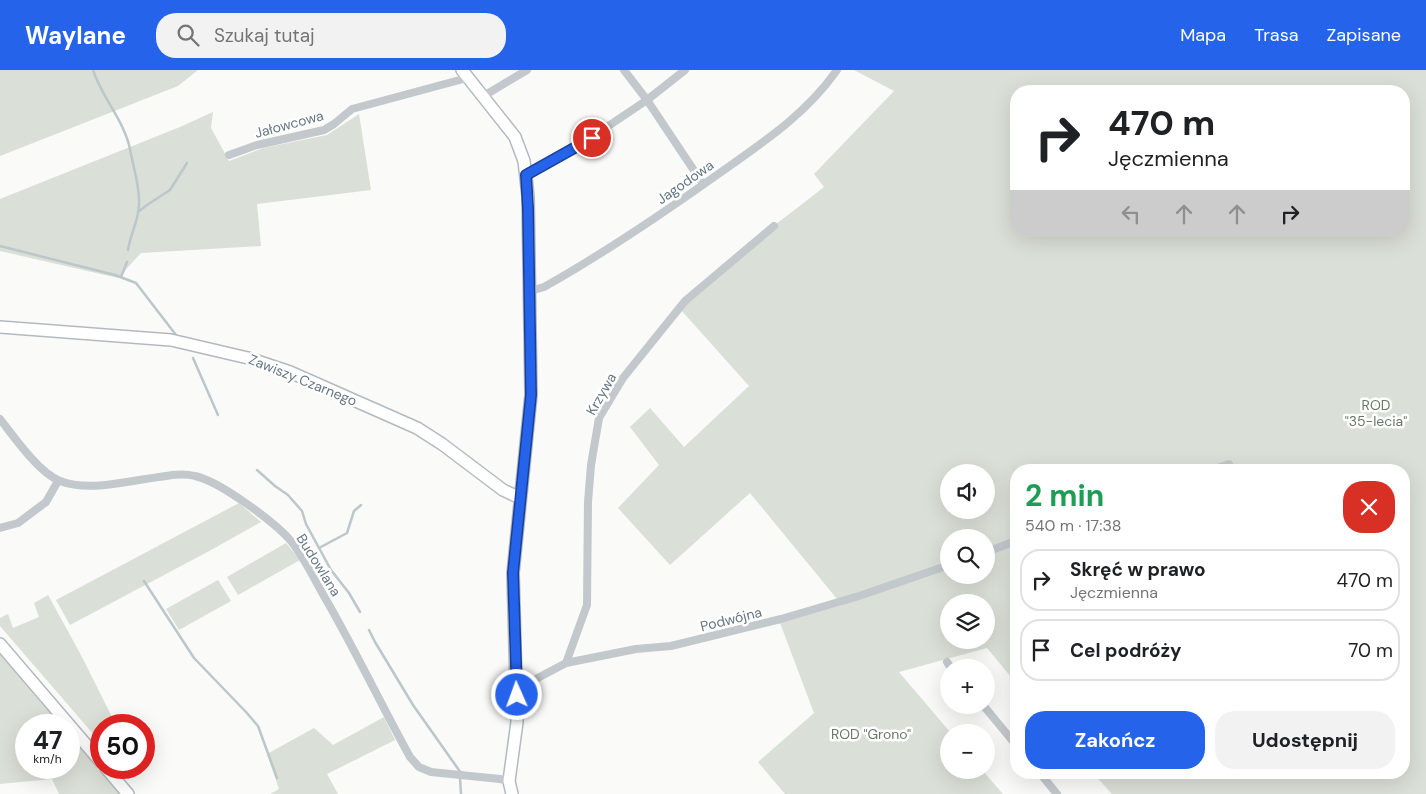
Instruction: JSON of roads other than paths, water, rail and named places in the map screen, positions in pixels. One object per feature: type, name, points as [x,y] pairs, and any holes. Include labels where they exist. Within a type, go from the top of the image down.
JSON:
[{"type":"street","points":[[482,97],[527,70]]},
{"type":"street","points":[[624,70],[647,100],[703,184]]},
{"type":"street","points":[[526,175],[592,138],[647,100],[685,70]]},
{"type":"street","name":"Jagodowa","points":[[530,291],[544,287],[636,232],[787,124],[827,85],[837,70]]},
{"type":"street","points":[[464,74],[515,137],[522,152],[526,175],[530,291],[530,411],[513,573],[517,722],[509,781],[512,794]]},
{"type":"street","name":"Jałowcowa","points":[[229,155],[257,145],[324,130],[352,109],[464,74]]},
{"type":"street","name":"Krzywa","points":[[566,663],[587,604],[588,502],[591,465],[599,418],[623,378],[685,301],[774,226]]},
{"type":"street","name":"Zawiszy Czarnego","points":[[0,327],[171,340],[248,358],[290,372],[417,428],[448,448],[502,490],[520,498]]},
{"type":"street","name":"Budowlana","points":[[0,419],[34,462],[58,481],[80,486],[194,475],[223,488],[286,536],[300,554],[347,636],[410,757],[426,771],[509,781]]},
{"type":"street","points":[[0,528],[18,523],[46,502],[58,481]]},
{"type":"street","points":[[995,549],[1010,543]]},
{"type":"street","name":"Podwójna","points":[[517,684],[532,681],[566,663],[636,649],[671,646],[736,631],[831,605],[940,568]]},
{"type":"street","points":[[0,644],[90,749]]},
{"type":"street","points":[[990,714],[1010,738]]},
{"type":"street","points":[[115,779],[128,794]]},
{"type":"street","points":[[1045,779],[1057,794]]},
{"type":"waterway","points":[[93,70],[127,138],[137,183],[139,210],[128,250]]},
{"type":"waterway","points":[[138,212],[170,190],[187,163]]},
{"type":"waterway","points":[[0,246],[115,275],[136,283],[176,335]]},
{"type":"waterway","points":[[121,277],[127,262]]},
{"type":"waterway","points":[[193,358],[218,415]]},
{"type":"waterway","points":[[257,470],[288,495],[302,511],[306,524],[331,570],[349,593],[360,612]]},
{"type":"waterway","points":[[319,548],[347,533],[354,511],[361,505]]},
{"type":"waterway","points":[[144,581],[194,658],[258,726],[277,778]]},
{"type":"waterway","points":[[369,630],[413,705],[461,773]]},
{"type":"waterway","points":[[460,778],[461,794]]},
{"type":"park label","name":"ROD \"35-lecia\"","points":[[1376,414]]},
{"type":"park label","name":"ROD \"Grono\"","points":[[871,734]]}]
